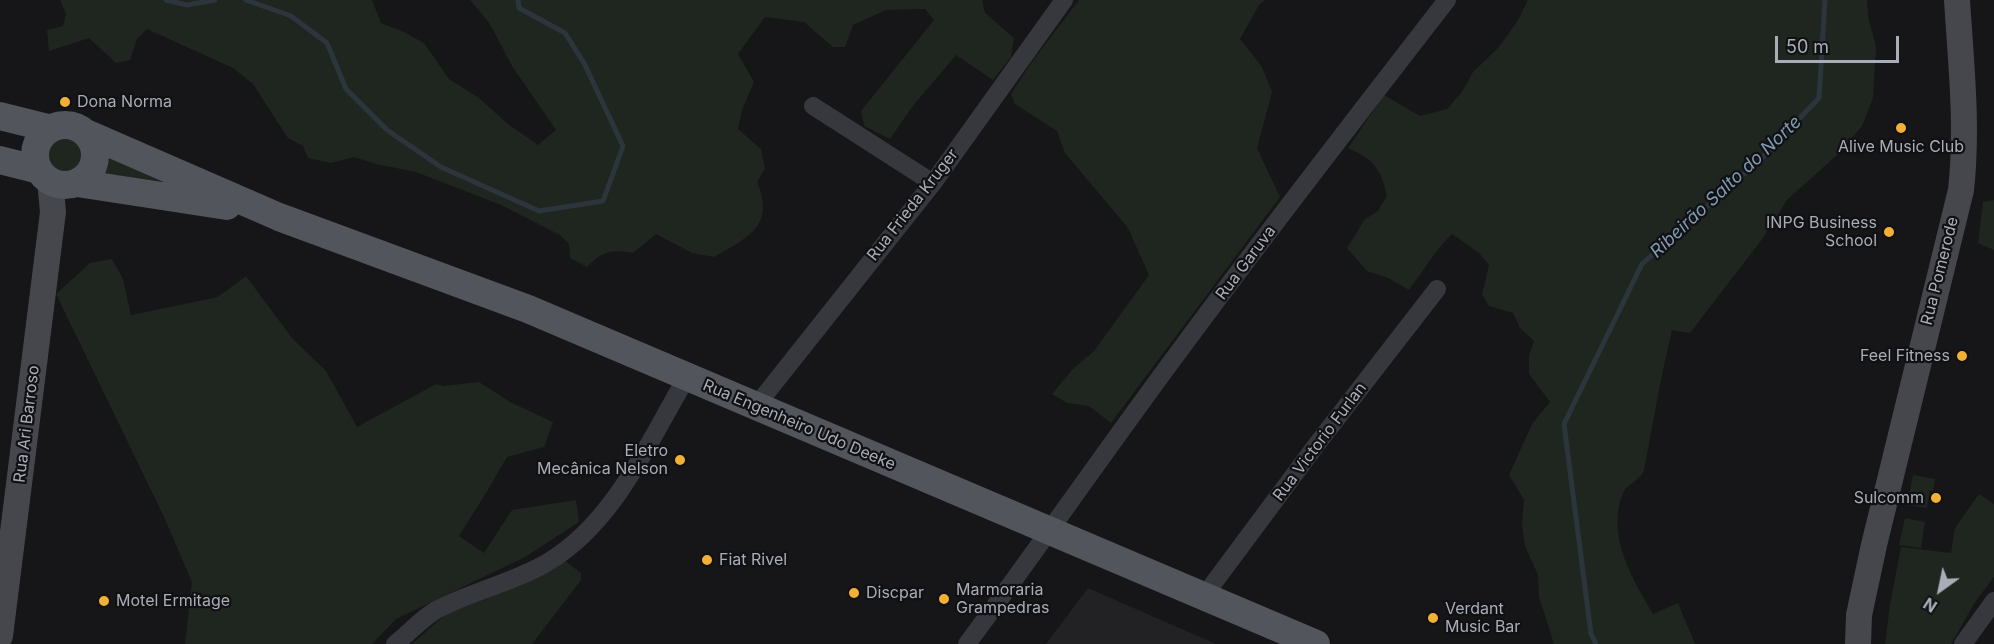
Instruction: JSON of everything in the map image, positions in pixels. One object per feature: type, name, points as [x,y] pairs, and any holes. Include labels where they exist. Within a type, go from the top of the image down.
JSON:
[{"type":"main road","name":"Rua Pomerode","points":[[1858,644],[1859,615],[1871,556],[1961,190],[1965,123],[1957,0]]},
{"type":"main road","points":[[0,96],[39,126]]},
{"type":"main road","points":[[0,116],[39,126],[70,125],[86,134],[92,141],[96,155],[92,171],[58,179],[34,158],[39,126]]},
{"type":"main road","name":"Rua Engenheiro Udo Deeke","points":[[86,134],[279,217],[528,309],[1316,644]]},
{"type":"main road","name":"Rua Engenheiro Udo Deeke","points":[[0,160],[58,179],[197,200],[279,217]]},
{"type":"main road","name":"Rua Ari Barroso","points":[[0,636],[58,179]]},
{"type":"street","name":"Rua Frieda Kruger","points":[[756,406],[933,183],[1064,0]]},
{"type":"street","name":"Rua Garuva","points":[[967,644],[1180,350],[1447,0]]},
{"type":"street","points":[[813,106],[933,183]]},
{"type":"street","name":"Rua Victorio Furlan","points":[[1204,596],[1317,444],[1437,289]]},
{"type":"street","points":[[395,644],[436,610],[547,563],[578,542],[612,501],[687,377]]},
{"type":"street","points":[[1963,644],[1994,601]]},
{"type":"shaded area","points":[[60,0],[372,0],[381,23],[424,43],[449,79],[479,98],[508,124],[538,145],[556,130],[512,66],[490,24],[470,0],[982,0],[985,13],[1014,38],[1011,57],[993,80],[956,55],[912,107],[890,139],[864,126],[861,111],[934,20],[925,9],[886,10],[853,25],[845,47],[833,47],[804,22],[765,17],[738,54],[754,82],[742,110],[738,129],[761,149],[765,169],[757,182],[763,210],[755,229],[747,237],[714,257],[692,253],[656,234],[633,253],[608,252],[587,267],[570,258],[569,244],[560,235],[501,205],[416,172],[354,157],[331,163],[308,158],[303,146],[288,138],[253,84],[233,68],[147,29],[137,39],[130,60],[116,63],[89,38],[49,51],[47,30],[63,26],[66,14]]},
{"type":"shaded area","points":[[1079,0],[1265,0],[1259,5],[1240,39],[1262,67],[1272,92],[1257,148],[1280,197],[1111,423],[1089,406],[1067,403],[1052,394],[1072,370],[1094,351],[1149,275],[1128,228],[1065,153],[1057,131],[1015,104],[1011,94],[1031,63]]},
{"type":"shaded area","points":[[1528,0],[1867,0],[1868,17],[1876,46],[1873,98],[1862,126],[1836,156],[1787,200],[1763,238],[1690,333],[1672,330],[1644,470],[1623,493],[1619,509],[1619,541],[1630,571],[1653,614],[1678,603],[1695,644],[1554,644],[1539,597],[1538,575],[1525,546],[1522,524],[1524,500],[1509,475],[1532,424],[1550,402],[1529,374],[1529,355],[1534,341],[1520,328],[1513,313],[1489,306],[1482,294],[1489,265],[1479,253],[1452,234],[1438,249],[1409,290],[1388,278],[1367,271],[1347,248],[1365,219],[1377,212],[1387,196],[1382,178],[1375,166],[1364,156],[1348,148],[1384,95],[1420,116],[1447,109],[1462,92],[1473,72],[1499,47],[1518,20]]},
{"type":"shaded area","points":[[65,137],[78,142],[83,155],[78,168],[65,173],[52,168],[47,155],[52,142]]},
{"type":"shaded area","points":[[107,152],[188,186],[97,179]]},
{"type":"shaded area","points":[[1994,200],[1994,250],[1978,243],[1983,202]]},
{"type":"shaded area","points":[[112,259],[123,279],[131,315],[218,297],[246,276],[292,338],[326,371],[357,427],[436,384],[443,386],[479,382],[512,403],[553,422],[544,447],[507,457],[459,536],[484,553],[512,510],[576,500],[579,522],[525,557],[396,619],[372,644],[185,644],[192,582],[165,519],[56,294],[90,263]]},
{"type":"shaded area","points":[[1913,475],[1935,479],[1933,491],[1930,490],[1927,508],[1907,505]]},
{"type":"shaded area","points":[[1979,494],[1994,504],[1994,577],[1975,602],[1951,644],[1885,644],[1901,547],[1951,553],[1955,528]]},
{"type":"shaded area","points":[[1905,518],[1925,522],[1921,548],[1899,545]]},
{"type":"shaded area","points":[[564,560],[581,573],[581,580],[532,644],[412,644],[446,614],[489,598]]},
{"type":"shaded area","points":[[1088,588],[1216,644],[1046,644]]},
{"type":"waterway","name":"Ribeirão Salto do Norte","points":[[166,0],[187,5],[215,0]]},
{"type":"waterway","name":"Ribeirão Salto do Norte","points":[[246,0],[291,16],[327,43],[346,89],[387,130],[441,167],[539,211],[603,201],[623,146],[584,63],[565,33],[519,8],[518,0]]},
{"type":"waterway","name":"Ribeirão Salto do Norte","points":[[1596,644],[1591,634],[1564,424],[1642,264],[1761,159],[1819,98],[1825,0]]},
{"type":"place","name":"Dona Norma","points":[[65,102]]},
{"type":"place","name":"Alive Music Club","points":[[1901,128]]},
{"type":"place","name":"INPG Business School","points":[[1889,232]]},
{"type":"place","name":"Feel Fitness","points":[[1962,356]]},
{"type":"place","name":"Eletro Mecânica Nelson","points":[[680,460]]},
{"type":"place","name":"Sulcomm","points":[[1936,498]]},
{"type":"place","name":"Fiat Rivel","points":[[707,560]]},
{"type":"place","name":"Discpar","points":[[854,593]]},
{"type":"place","name":"Marmoraria Grampedras","points":[[944,599]]},
{"type":"place","name":"Motel Ermitage","points":[[104,601]]},
{"type":"place","name":"Verdant Music Bar","points":[[1433,618]]}]
